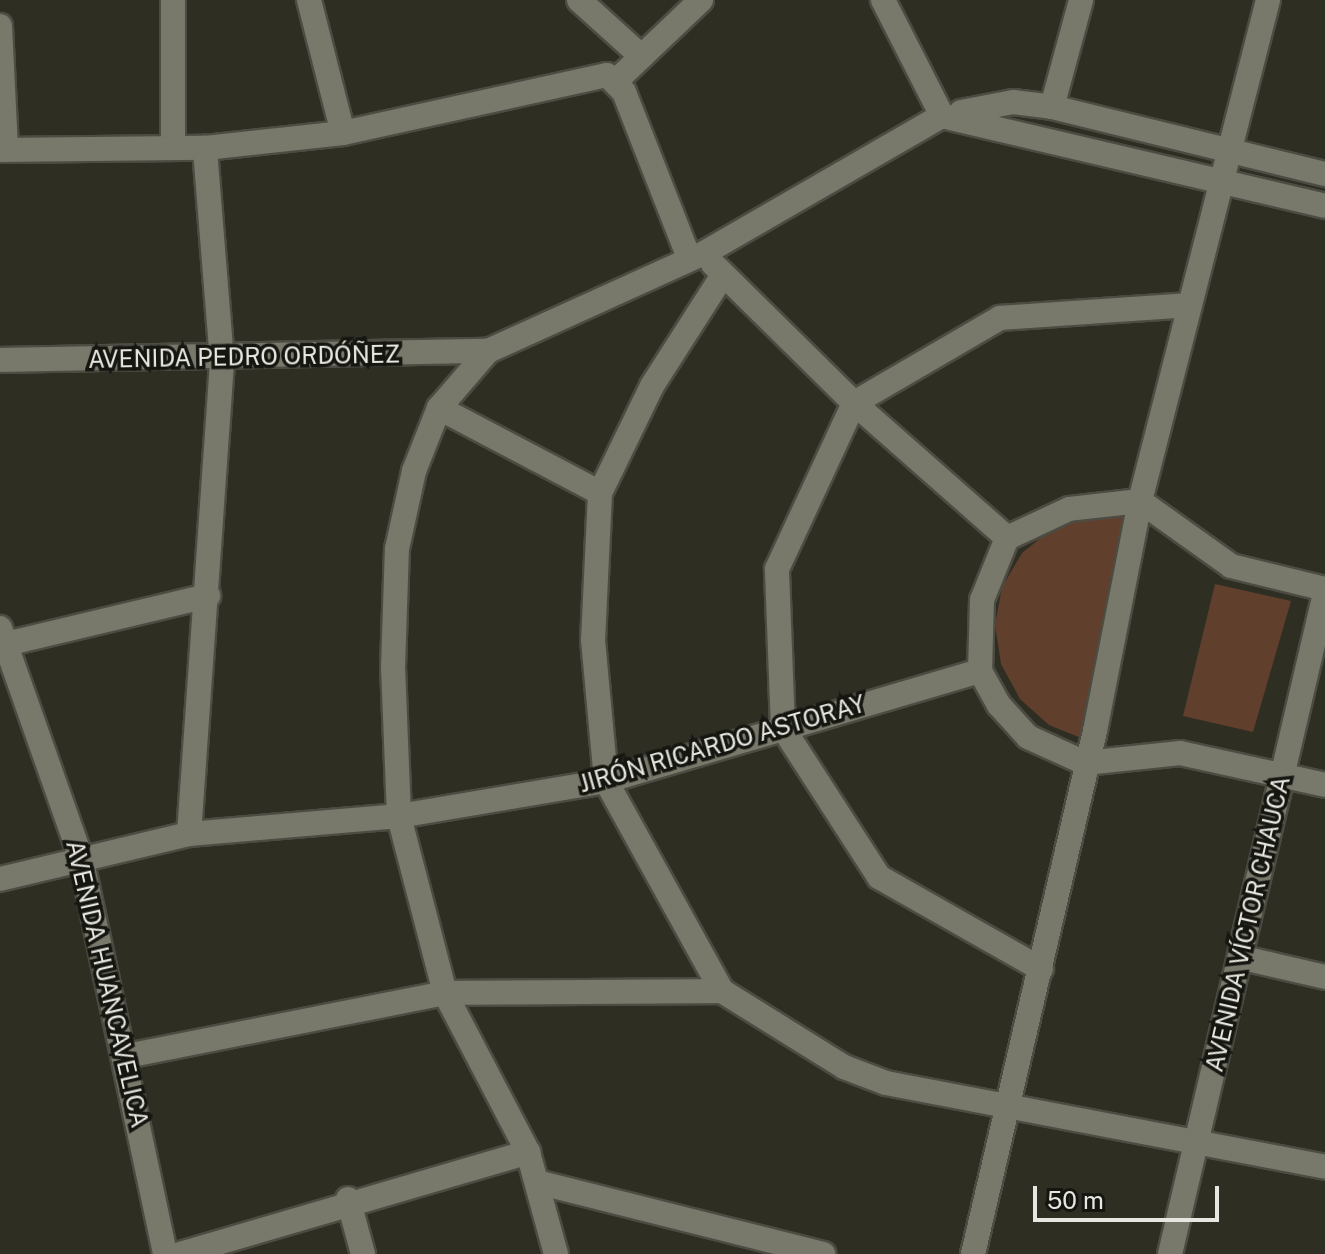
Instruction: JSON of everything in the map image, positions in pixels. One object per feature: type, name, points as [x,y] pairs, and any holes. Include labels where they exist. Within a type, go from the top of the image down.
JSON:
[{"type":"street","points":[[173,0],[173,144]]},
{"type":"street","points":[[309,0],[343,133]]},
{"type":"street","points":[[579,0],[641,56]]},
{"type":"street","points":[[617,80],[701,0]]},
{"type":"street","points":[[883,0],[942,116],[1325,206]]},
{"type":"street","points":[[1052,107],[1081,0]]},
{"type":"street","points":[[973,1254],[1005,1105],[1041,969],[1140,501],[1190,305],[1234,150],[1268,0]]},
{"type":"street","points":[[0,26],[3,150],[173,144],[205,148],[343,133],[607,75],[617,80],[697,255],[854,403],[1007,538]]},
{"type":"street","points":[[556,1254],[541,1183],[528,1152],[445,993],[399,816],[397,549],[414,471],[439,408],[488,351],[697,255],[942,116],[1013,102],[1052,107],[1325,174]]},
{"type":"street","points":[[189,834],[222,361],[205,148]]},
{"type":"street","points":[[721,278],[652,386],[600,493],[593,640],[606,781],[722,991],[844,1067],[886,1083],[1199,1139],[1325,1167]]},
{"type":"street","points":[[1041,969],[879,877],[783,728],[777,569],[854,403],[1000,318],[1190,305]]},
{"type":"street","name":"AVENIDA PEDRO ORDÓÑEZ","points":[[0,360],[222,361],[488,351]]},
{"type":"street","points":[[439,408],[600,493]]},
{"type":"street","points":[[1325,591],[1231,566],[1140,501],[1069,509],[1007,538],[982,600],[980,671],[1028,737],[1085,763],[1180,753],[1325,785]]},
{"type":"street","name":"AVENIDA VÍCTOR CHAUCA","points":[[1170,1254],[1243,958],[1281,775],[1325,591]]},
{"type":"street","points":[[3,636],[208,596]]},
{"type":"street","name":"AVENIDA HUANCAVELICA","points":[[3,636],[81,858],[127,1056],[165,1254]]},
{"type":"street","name":"JIRÓN RICARDO ASTORAY","points":[[0,879],[189,834],[399,816],[606,781],[980,671]]},
{"type":"street","points":[[1243,958],[1325,977]]},
{"type":"street","points":[[127,1056],[445,993],[722,991]]},
{"type":"street","points":[[180,1254],[348,1199],[528,1152]]},
{"type":"street","points":[[541,1183],[823,1254]]},
{"type":"street","points":[[348,1199],[363,1254]]},
{"type":"shaded area","points":[[1091,515],[1130,516],[1086,740],[1049,725],[1020,699],[1001,664],[995,625],[1002,587],[1022,553],[1053,528]]},
{"type":"shaded area","points":[[1215,584],[1291,601],[1253,732],[1183,716]]}]
